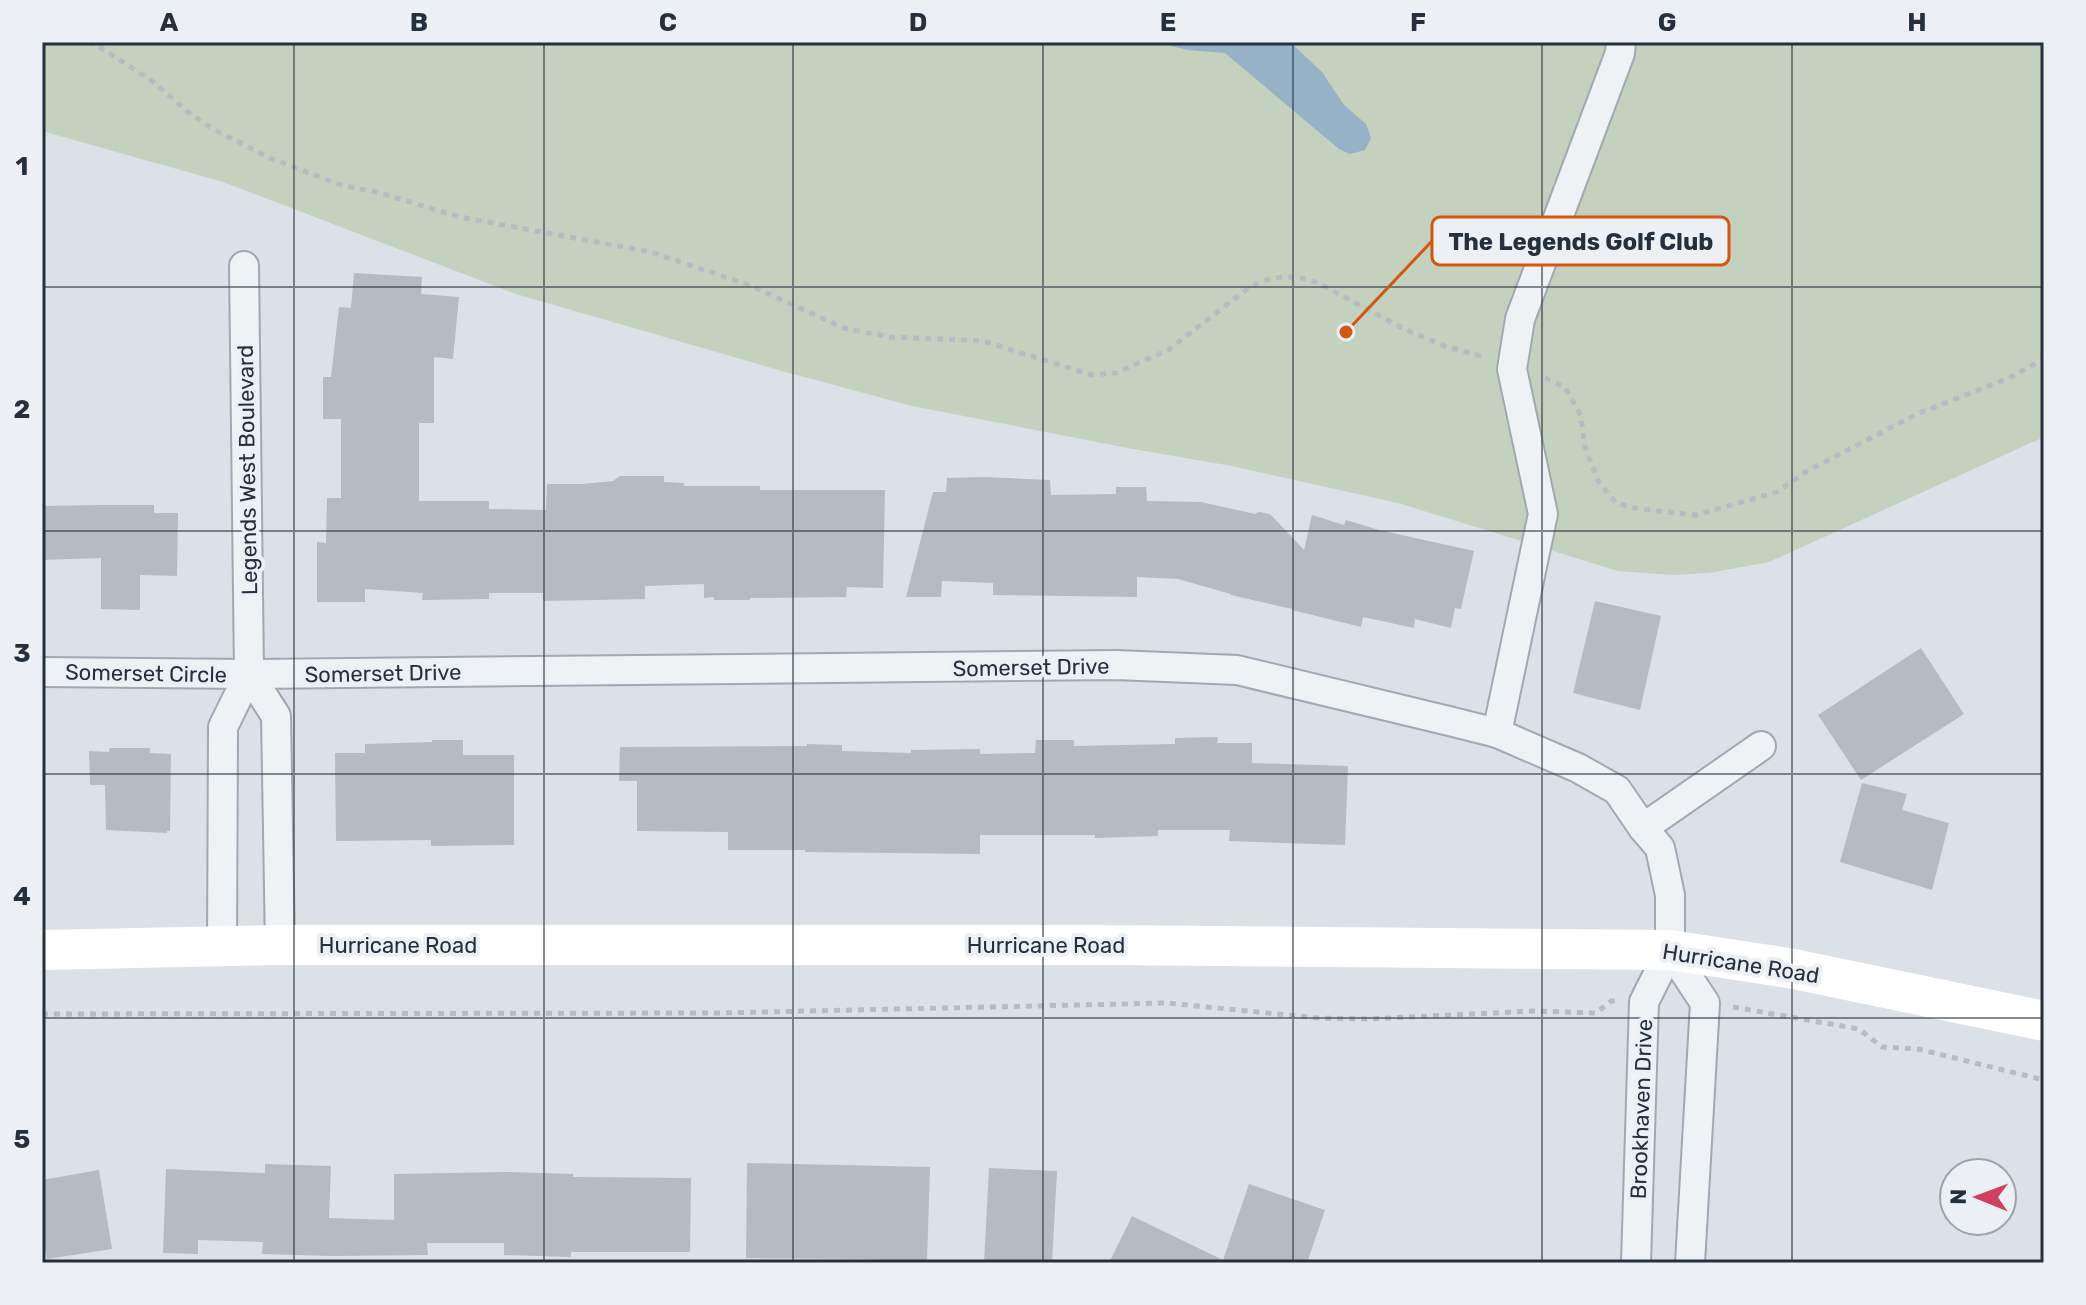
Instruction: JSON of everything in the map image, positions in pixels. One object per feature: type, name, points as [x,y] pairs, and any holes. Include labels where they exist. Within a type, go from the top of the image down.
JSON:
[{"type":"street","points":[[1497,733],[1543,514],[1512,369],[1520,319],[1620,53],[1621,42]]},
{"type":"street","name":"Legends West Boulevard","points":[[222,946],[223,727],[249,674],[244,266]]},
{"type":"street","name":"Somerset Drive","points":[[249,674],[1116,665],[1231,670],[1497,733],[1578,768],[1617,790],[1660,848],[1670,895],[1670,950]]},
{"type":"street","name":"Somerset Circle","points":[[42,672],[249,674]]},
{"type":"street","points":[[249,674],[276,716],[280,945]]},
{"type":"street","points":[[1643,828],[1761,746]]},
{"type":"street","name":"Hurricane Road","points":[[42,950],[280,945],[1106,945],[1670,950],[1794,969],[2044,1021]]},
{"type":"street","points":[[1670,950],[1705,1003],[1690,1263]]},
{"type":"street","name":"Brookhaven Drive","points":[[1636,1263],[1644,1002],[1670,950]]},
{"type":"path","points":[[88,42],[152,81],[213,129],[270,158],[341,185],[460,217],[651,252],[749,285],[844,328],[890,337],[983,341],[1082,373],[1105,375],[1130,369],[1168,350],[1250,287],[1277,276],[1305,278],[1404,329],[1512,369],[1525,369],[1565,387],[1581,416],[1585,447],[1598,481],[1616,503],[1655,511],[1696,515],[1777,492],[1807,471],[1917,414],[2009,378],[2044,359]]},
{"type":"path","points":[[42,1014],[720,1013],[1167,1003],[1318,1018],[1368,1019],[1534,1011],[1596,1013],[1611,1001],[1644,1002]]},
{"type":"path","points":[[1705,1003],[1859,1029],[1882,1047],[1918,1049],[2044,1080]]},
{"type":"green space","points":[[42,42],[2044,42],[2044,437],[1769,562],[1709,573],[1672,575],[1618,571],[1398,503],[1232,466],[912,406],[516,294],[223,182],[42,131]]},
{"type":"water","points":[[1165,42],[1290,42],[1322,72],[1344,105],[1366,124],[1371,138],[1365,150],[1350,154],[1339,149],[1225,53],[1188,50]]},
{"type":"building","points":[[354,273],[422,277],[421,294],[459,297],[453,359],[434,357],[434,423],[419,423],[419,501],[489,501],[489,509],[546,510],[547,484],[613,481],[620,476],[664,476],[664,482],[684,483],[684,486],[760,486],[760,490],[885,490],[883,588],[847,587],[846,597],[714,600],[714,597],[704,598],[704,584],[645,586],[645,599],[543,601],[543,593],[489,593],[489,599],[422,600],[423,593],[365,589],[365,602],[317,602],[317,542],[326,543],[327,498],[341,498],[341,419],[323,419],[323,377],[331,377],[339,307],[351,308]]},
{"type":"building","points":[[947,478],[1050,480],[1051,495],[1116,494],[1116,487],[1146,487],[1147,501],[1201,502],[1255,514],[1270,514],[1304,550],[1312,515],[1344,525],[1346,520],[1474,551],[1461,609],[1455,608],[1451,628],[1415,619],[1414,628],[1363,617],[1361,627],[1178,579],[1137,577],[1137,597],[993,595],[993,583],[942,581],[941,597],[906,597],[933,492],[946,492]]},
{"type":"building","points":[[154,505],[154,513],[178,513],[177,576],[140,575],[140,610],[101,609],[101,558],[42,560],[42,506]]},
{"type":"building","points":[[1595,601],[1661,616],[1640,710],[1573,693]]},
{"type":"building","points":[[1921,648],[1964,714],[1861,780],[1818,715]]},
{"type":"building","points":[[1218,737],[1217,743],[1252,743],[1252,763],[1348,766],[1345,845],[1229,841],[1230,830],[1158,830],[1158,836],[1095,838],[1095,835],[980,835],[980,854],[728,850],[728,832],[637,831],[637,781],[619,781],[620,747],[807,744],[842,745],[842,751],[911,753],[911,750],[980,749],[980,754],[1035,753],[1036,740],[1074,740],[1074,746],[1175,744],[1175,738]]},
{"type":"building","points":[[463,740],[463,755],[514,755],[514,845],[431,846],[431,840],[336,841],[335,753],[365,753],[365,744]]},
{"type":"building","points":[[110,748],[150,748],[150,753],[171,754],[170,831],[106,830],[105,785],[90,785],[89,751],[109,752]]},
{"type":"building","points":[[1862,783],[1907,794],[1902,810],[1949,823],[1932,890],[1840,862]]},
{"type":"building","points":[[747,1163],[930,1167],[927,1262],[746,1258]]},
{"type":"building","points":[[265,1164],[331,1166],[329,1218],[394,1220],[394,1174],[506,1172],[573,1174],[573,1177],[691,1178],[690,1252],[571,1252],[571,1257],[504,1255],[504,1243],[427,1243],[428,1255],[332,1256],[262,1254],[263,1242],[198,1240],[198,1254],[163,1253],[166,1169],[265,1173]]},
{"type":"building","points":[[989,1168],[1057,1171],[1052,1263],[984,1263]]},
{"type":"building","points":[[99,1170],[112,1249],[47,1259],[42,1230],[42,1180]]},
{"type":"building","points":[[1249,1184],[1325,1210],[1307,1263],[1109,1263],[1132,1216],[1223,1260]]},
{"type":"place","name":"The Legends Golf Club","points":[[1346,332]]}]
